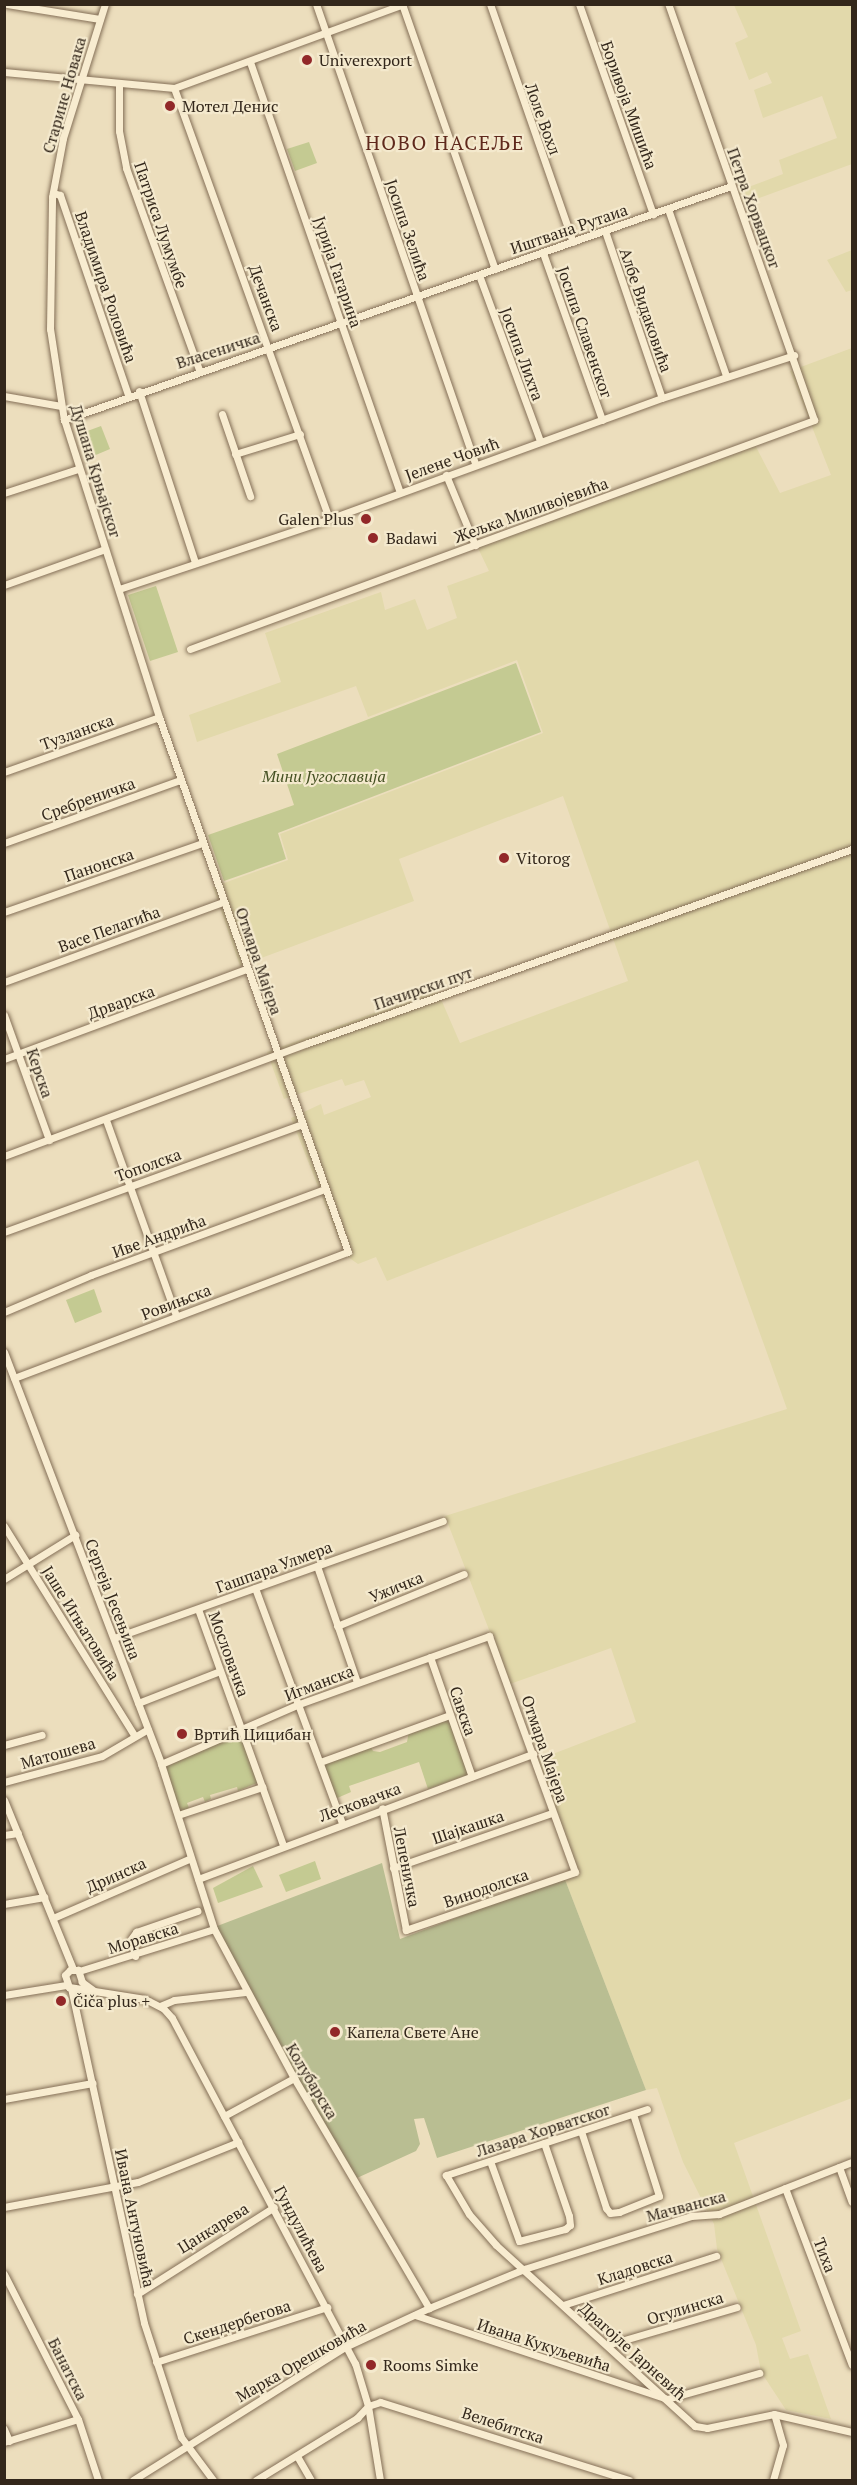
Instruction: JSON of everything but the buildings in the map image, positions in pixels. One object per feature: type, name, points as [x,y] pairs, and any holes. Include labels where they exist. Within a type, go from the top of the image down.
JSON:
[{"type":"street","points":[[7,4],[100,19]]},
{"type":"street","name":"Старине Новака","points":[[53,194],[63,138],[83,81],[105,4]]},
{"type":"street","name":"Јосипа Зелића","points":[[316,4],[475,464]]},
{"type":"street","name":"Лоле Вохл","points":[[490,4],[573,242]]},
{"type":"street","name":"Боривоја Мишића","points":[[579,4],[653,214]]},
{"type":"street","name":"Петра Хорвацког","points":[[668,4],[731,186],[794,356],[814,420]]},
{"type":"street","points":[[4,72],[174,88],[403,5],[495,269]]},
{"type":"street","name":"Јурија Гагарина","points":[[250,62],[400,492]]},
{"type":"street","name":"Патриса Лумумбе","points":[[119,84],[119,132],[126,168],[199,370]]},
{"type":"street","name":"Дечанска","points":[[174,88],[270,347],[329,519]]},
{"type":"street","name":"Иштвана Рутаиа","points":[[416,297],[731,186]]},
{"type":"street","name":"Владимира Роловића","points":[[53,194],[60,195],[128,395]]},
{"type":"street","name":"Душана Крњајског","points":[[53,194],[49,237],[50,329],[61,406],[78,469],[119,589],[146,679]]},
{"type":"street","points":[[668,209],[726,376]]},
{"type":"street","name":"Албе Видаковића","points":[[605,231],[662,398]]},
{"type":"street","name":"Јосипа Славенског","points":[[543,253],[602,420]]},
{"type":"street","name":"Јосипа Лихта","points":[[479,275],[540,441]]},
{"type":"street","name":"Власеничка","points":[[64,420],[121,401],[128,395],[199,370],[416,297]]},
{"type":"street","name":"Јелене Човић","points":[[119,589],[329,519],[475,464],[662,398],[794,356]]},
{"type":"street","points":[[139,391],[195,562]]},
{"type":"street","points":[[4,396],[61,406]]},
{"type":"street","points":[[222,414],[250,496]]},
{"type":"street","name":"Жељка Миливојевића","points":[[190,649],[814,420]]},
{"type":"street","points":[[235,454],[300,434]]},
{"type":"street","points":[[4,493],[78,469]]},
{"type":"street","points":[[446,475],[475,545]]},
{"type":"street","points":[[4,585],[105,549]]},
{"type":"street","name":"Отмара Мајера","points":[[146,679],[246,969],[348,1252]]},
{"type":"street","name":"Тузланска","points":[[4,772],[159,717]]},
{"type":"street","name":"Сребреничка","points":[[4,843],[180,780]]},
{"type":"street","name":"Панонска","points":[[4,912],[202,843]]},
{"type":"street","name":"Пачирски пут","points":[[4,1156],[106,1120],[278,1054],[852,849]]},
{"type":"street","name":"Васе Пелагића","points":[[4,981],[224,902]]},
{"type":"street","name":"Дрварска","points":[[4,1059],[246,969]]},
{"type":"street","name":"Керска","points":[[4,1015],[20,1054],[49,1140]]},
{"type":"street","points":[[106,1120],[176,1316]]},
{"type":"street","name":"Тополска","points":[[4,1232],[302,1124]]},
{"type":"street","name":"Иве Андрића","points":[[4,1311],[325,1189]]},
{"type":"street","name":"Ровињска","points":[[14,1378],[348,1252]]},
{"type":"street","name":"Сергеја Јесењина","points":[[4,1352],[161,1764],[191,1858]]},
{"type":"street","name":"Гашпара Улмера","points":[[114,1638],[443,1521]]},
{"type":"street","name":"Јаше Игњатовића","points":[[4,1526],[134,1735]]},
{"type":"street","points":[[4,1579],[75,1535]]},
{"type":"street","points":[[317,1566],[357,1682]]},
{"type":"street","name":"Ужичка","points":[[337,1626],[464,1574]]},
{"type":"street","points":[[255,1588],[342,1823]]},
{"type":"street","name":"Мословачка","points":[[198,1609],[283,1845]]},
{"type":"street","name":"Отмара Мајера","points":[[489,1636],[575,1872]]},
{"type":"street","name":"Игманска","points":[[161,1764],[299,1704],[489,1636]]},
{"type":"street","name":"Савска","points":[[430,1657],[471,1774]]},
{"type":"street","points":[[138,1702],[220,1671]]},
{"type":"street","points":[[320,1762],[450,1715]]},
{"type":"street","name":"Матошева","points":[[4,1782],[94,1759],[148,1729]]},
{"type":"street","points":[[4,1745],[42,1735]]},
{"type":"street","name":"Лесковачка","points":[[198,1879],[471,1774],[532,1754]]},
{"type":"street","points":[[178,1815],[262,1787]]},
{"type":"street","points":[[4,1800],[53,1918],[73,1971],[75,1985]]},
{"type":"street","name":"Лепеничка","points":[[382,1808],[406,1930]]},
{"type":"street","name":"Шајкашка","points":[[393,1868],[552,1813]]},
{"type":"street","points":[[4,1834],[18,1833]]},
{"type":"street","name":"Колубарска","points":[[191,1858],[214,1929],[246,1992],[429,2308]]},
{"type":"street","name":"Дринска","points":[[53,1918],[191,1858]]},
{"type":"street","name":"Винодолска","points":[[406,1930],[575,1872]]},
{"type":"street","points":[[4,1904],[44,1897]]},
{"type":"street","points":[[135,1956],[131,1939],[136,1932],[197,1911]]},
{"type":"street","name":"Моравска","points":[[73,1971],[135,1956],[214,1929]]},
{"type":"street","name":"Ивана Антуновића","points":[[73,1971],[93,2083],[137,2294],[177,2428],[189,2449],[213,2481]]},
{"type":"street","points":[[4,1995],[75,1985],[145,1999],[160,2006],[174,2000],[246,1992]]},
{"type":"street","name":"Гундулићева","points":[[160,2006],[172,2018],[347,2346],[368,2406],[380,2481]]},
{"type":"street","points":[[224,2116],[294,2078]]},
{"type":"street","points":[[4,2099],[93,2083]]},
{"type":"street","name":"Лазара Хорватског","points":[[446,2175],[647,2109]]},
{"type":"street","points":[[581,2131],[610,2213],[659,2196],[633,2114]]},
{"type":"street","points":[[4,2207],[138,2182],[238,2142]]},
{"type":"street","points":[[490,2161],[519,2241],[570,2225],[544,2143]]},
{"type":"street","name":"Мачванска","points":[[524,2269],[691,2216],[719,2214],[852,2162]]},
{"type":"street","points":[[839,2167],[852,2202]]},
{"type":"street","name":"Драгојле Јарневић","points":[[446,2175],[470,2214],[496,2245],[699,2428],[774,2414],[852,2432]]},
{"type":"street","name":"Тиха","points":[[785,2188],[850,2351],[852,2365]]},
{"type":"street","name":"Цанкарева","points":[[137,2294],[274,2207]]},
{"type":"street","name":"Кладовска","points":[[562,2305],[716,2256]]},
{"type":"street","name":"Марка Орешковића","points":[[134,2481],[189,2449],[347,2346],[429,2308],[524,2269]]},
{"type":"street","name":"Банатска","points":[[4,2274],[78,2419],[98,2481]]},
{"type":"street","name":"Скендербегова","points":[[156,2362],[327,2307]]},
{"type":"street","name":"Огулинска","points":[[607,2345],[737,2307]]},
{"type":"street","name":"Ивана Кукуљевића","points":[[415,2315],[667,2399]]},
{"type":"street","points":[[667,2399],[759,2373]]},
{"type":"street","points":[[640,2390],[646,2381]]},
{"type":"street","name":"Велебитска","points":[[368,2406],[389,2403],[629,2481]]},
{"type":"street","points":[[256,2481],[357,2418],[368,2406]]},
{"type":"street","points":[[773,2481],[783,2445],[774,2414]]},
{"type":"street","points":[[4,2429],[7,2441],[78,2419]]},
{"type":"street","points":[[297,2456],[311,2481]]},
{"type":"shaded area","points":[[734,5],[852,5],[852,164],[740,205],[735,192],[783,174],[779,160],[837,138],[822,96],[763,118],[754,90],[772,83],[767,72],[749,80],[735,43],[748,37]]},
{"type":"shaded area","points":[[852,250],[852,290],[846,292],[827,260]]},
{"type":"shaded area","points":[[852,348],[852,2098],[734,2143],[801,2331],[782,2338],[790,2359],[808,2354],[831,2419],[786,2410],[761,2372],[756,2345],[717,2249],[714,2224],[683,2162],[657,2088],[646,2090],[564,1877],[575,1873],[532,1762],[636,1722],[611,1648],[510,1684],[445,1516],[787,1409],[698,1160],[387,1281],[376,1257],[358,1264],[345,1255],[291,1118],[321,1104],[324,1115],[371,1097],[364,1080],[345,1086],[342,1079],[284,1099],[267,1052],[437,990],[460,1043],[628,981],[563,796],[399,859],[414,901],[240,966],[213,887],[288,860],[280,834],[543,733],[517,660],[368,717],[356,686],[197,742],[189,715],[281,682],[265,633],[381,592],[385,610],[415,599],[427,630],[457,618],[447,586],[489,571],[476,544],[755,445],[780,493],[831,475],[790,371]]},
{"type":"green space","points":[[309,142],[317,163],[295,171],[287,149]]},
{"type":"green space","points":[[101,426],[110,449],[91,457],[82,433]]},
{"type":"green space","points":[[156,586],[178,652],[150,661],[128,595]]},
{"type":"green space","name":"Мини Југославија","points":[[516,663],[541,732],[278,833],[286,859],[224,881],[208,835],[294,805],[277,754]]},
{"type":"green space","points":[[94,1289],[102,1312],[75,1323],[66,1300]]},
{"type":"green space","points":[[449,1717],[470,1774],[428,1789],[419,1762],[349,1786],[351,1792],[335,1799],[321,1763],[370,1745],[373,1751],[380,1752],[407,1742],[409,1731]]},
{"type":"green space","points":[[233,1733],[243,1735],[259,1782],[238,1791],[237,1787],[210,1795],[211,1799],[205,1802],[203,1797],[187,1803],[189,1808],[178,1813],[165,1763],[170,1765]]},
{"type":"green space","points":[[315,1861],[321,1879],[286,1892],[279,1875]]},
{"type":"green space","points":[[382,1863],[400,1939],[564,1877],[646,2090],[437,2158],[424,2118],[414,2119],[420,2144],[416,2151],[357,2178],[290,2074],[212,1928]]},
{"type":"green space","points":[[253,1866],[263,1887],[218,1903],[213,1888]]},
{"type":"place","name":"Univerexport","points":[[307,60]]},
{"type":"place","name":"Мотел Денис","points":[[170,106]]},
{"type":"place","name":"Galen Plus","points":[[366,519]]},
{"type":"place","name":"Badawi","points":[[373,538]]},
{"type":"place","name":"Vitorog","points":[[504,858]]},
{"type":"place","name":"Вртић Цицибан","points":[[182,1734]]},
{"type":"place","name":"Čiča plus +","points":[[61,2001]]},
{"type":"place","name":"Капела Свете Ане","points":[[335,2032]]},
{"type":"place","name":"Rooms Simke","points":[[371,2365]]},
{"type":"district","name":"НОВО НАСЕЉЕ","points":[[445,142]]}]
